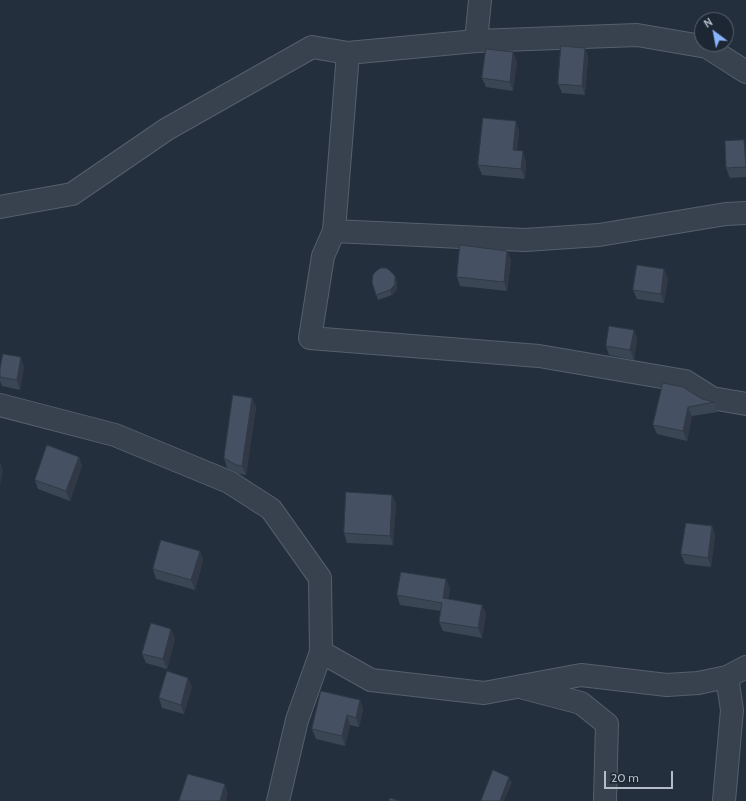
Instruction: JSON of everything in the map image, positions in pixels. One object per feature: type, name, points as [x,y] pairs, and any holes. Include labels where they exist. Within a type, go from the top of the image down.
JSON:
[{"type":"street","points":[[476,41],[480,0]]},
{"type":"street","points":[[0,207],[72,194],[167,128],[312,46],[348,53],[476,41],[637,35],[707,48],[746,72]]},
{"type":"street","points":[[348,53],[334,231],[323,256],[310,338],[539,356],[685,381],[712,398],[746,404]]},
{"type":"street","points":[[334,231],[525,240],[599,235],[726,214],[746,213]]},
{"type":"street","points":[[0,405],[115,435],[229,482],[270,508],[320,578],[321,652],[297,720],[278,801]]},
{"type":"street","points":[[321,652],[371,680],[484,693],[581,675],[667,685],[698,683],[737,672],[724,801]]},
{"type":"street","points":[[517,687],[581,703],[607,724],[605,801]]},
{"type":"building","points":[[561,46],[585,48],[582,86],[558,84]]},
{"type":"building","points":[[486,49],[513,52],[510,82],[482,78]]},
{"type":"building","points":[[483,118],[516,121],[513,150],[523,151],[521,169],[478,165]]},
{"type":"building","points":[[744,140],[746,167],[726,168],[725,141]]},
{"type":"building","points":[[460,245],[507,251],[504,282],[457,277]]},
{"type":"building","points":[[637,265],[664,269],[661,294],[633,290]]},
{"type":"building","points":[[381,268],[386,268],[395,276],[395,284],[390,290],[376,295],[372,282],[373,275]]},
{"type":"building","points":[[609,326],[634,330],[630,350],[606,346]]},
{"type":"building","points":[[3,354],[21,357],[17,380],[0,377]]},
{"type":"building","points":[[663,383],[683,387],[702,399],[714,402],[688,407],[683,431],[653,425]]},
{"type":"building","points":[[233,395],[252,398],[242,466],[236,465],[224,458]]},
{"type":"building","points":[[47,445],[79,457],[66,491],[35,480]]},
{"type":"building","points":[[346,492],[392,495],[390,536],[344,533]]},
{"type":"building","points":[[686,523],[712,526],[708,558],[681,554]]},
{"type":"building","points":[[161,540],[200,551],[191,580],[153,569]]},
{"type":"building","points":[[401,572],[446,579],[443,598],[482,605],[478,628],[439,622],[442,603],[397,595]]},
{"type":"building","points":[[151,623],[171,629],[163,659],[142,654]]},
{"type":"building","points":[[167,671],[188,678],[181,705],[159,698]]},
{"type":"building","points":[[321,691],[360,700],[356,718],[347,715],[342,736],[312,729]]},
{"type":"building","points":[[493,770],[509,777],[500,801],[481,801]]},
{"type":"building","points":[[188,774],[225,784],[220,801],[179,801]]},
{"type":"building","points":[[390,798],[400,801],[389,801]]}]
